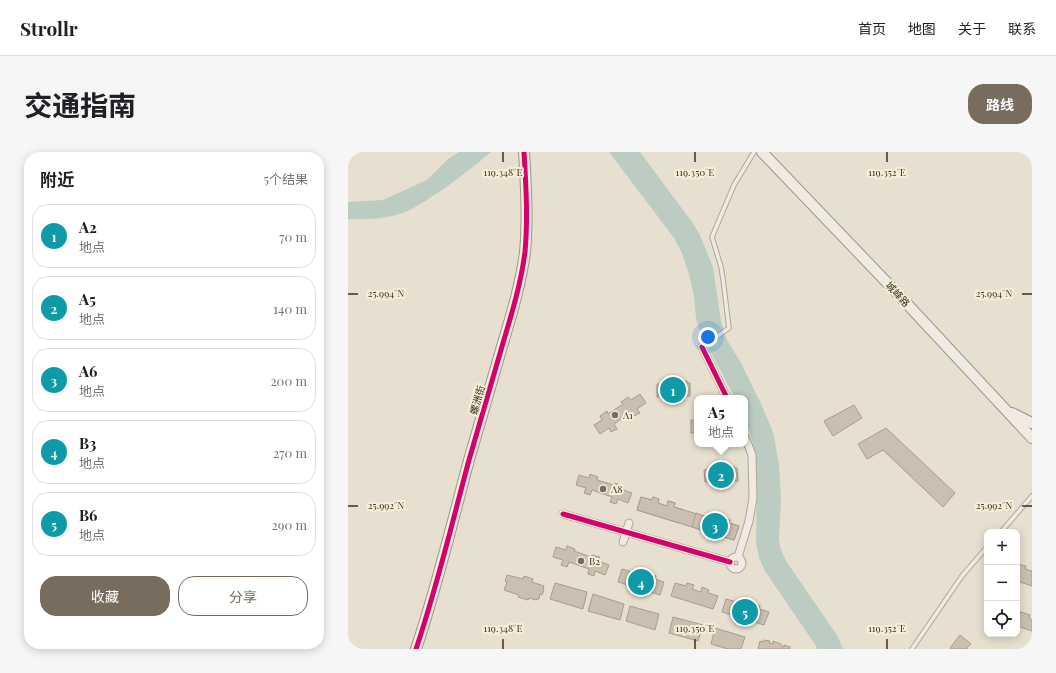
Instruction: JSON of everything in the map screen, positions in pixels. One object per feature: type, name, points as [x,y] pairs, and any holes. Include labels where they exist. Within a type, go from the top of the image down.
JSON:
[{"type":"street","name":"螺洲街","points":[[416,649],[520,282],[526,235],[524,152]]},
{"type":"street","name":"城峰路","points":[[762,152],[895,291],[1032,438]]},
{"type":"street","points":[[702,347],[726,395]]},
{"type":"street","points":[[1008,411],[1032,423]]},
{"type":"street","points":[[738,557],[749,522],[754,498],[752,455],[748,445]]},
{"type":"street","points":[[563,514],[730,562]]},
{"type":"street","points":[[623,542],[629,523]]},
{"type":"street","points":[[730,562],[732,559],[738,557]]},
{"type":"street","points":[[730,562],[730,566],[734,569],[740,569],[742,566],[742,561],[738,557]]},
{"type":"lane","points":[[702,347],[729,328],[721,267],[712,237],[734,185],[754,152]]},
{"type":"lane","points":[[1004,529],[1032,496]]},
{"type":"lane","points":[[912,649],[962,576],[984,551]]},
{"type":"shaded area","points":[[459,152],[491,152],[445,188],[409,211],[382,218],[348,219],[348,202],[383,200],[427,180],[448,159]]},
{"type":"shaded area","points":[[609,152],[640,152],[700,235],[713,267],[721,321],[727,340],[741,363],[773,432],[779,464],[781,499],[780,547],[786,561],[837,635],[843,649],[817,649],[765,571],[759,558],[756,542],[757,473],[755,452],[748,427],[748,395],[733,395],[701,334],[696,319],[694,296],[689,274],[682,253],[674,238]]},
{"type":"building","points":[[678,380],[678,383],[681,383],[681,381],[687,381],[687,383],[690,383],[690,396],[682,396],[682,400],[679,400],[679,402],[668,402],[666,397],[657,397],[657,384],[666,382],[666,384],[670,384],[670,381]]},
{"type":"building","name":"A1","points":[[640,394],[646,403],[637,409],[640,413],[634,416],[632,412],[614,424],[617,429],[611,432],[609,428],[600,434],[594,425],[602,420],[600,416],[607,411],[608,414],[623,404],[621,402],[628,397],[631,400]]},
{"type":"building","points":[[854,405],[862,418],[833,436],[824,421]]},
{"type":"building","points":[[691,420],[694,420],[694,433],[691,433]]},
{"type":"building","points":[[886,428],[955,493],[943,507],[883,450],[867,459],[858,444]]},
{"type":"building","points":[[717,466],[725,466],[726,469],[734,466],[734,468],[737,468],[738,481],[729,481],[729,485],[726,485],[726,487],[715,488],[715,485],[713,486],[713,482],[705,482],[704,470],[708,469],[708,467],[714,467],[714,469],[717,469]]},
{"type":"building","name":"A8","points":[[590,474],[598,477],[597,480],[623,486],[621,489],[632,493],[628,503],[618,499],[616,504],[610,502],[612,497],[592,490],[590,495],[584,493],[586,488],[576,485],[579,475],[589,478]]},
{"type":"building","points":[[641,497],[652,500],[653,497],[659,499],[658,503],[667,506],[668,501],[675,503],[674,507],[684,510],[679,523],[637,510]]},
{"type":"building","points":[[641,497],[652,500],[653,497],[659,499],[658,503],[667,506],[668,501],[675,503],[674,507],[707,517],[708,513],[714,515],[713,520],[722,522],[723,518],[730,520],[729,523],[739,526],[734,540],[637,510]]},
{"type":"building","points":[[696,513],[707,517],[708,513],[714,515],[713,520],[722,522],[723,518],[730,520],[729,523],[739,526],[734,540],[692,527]]},
{"type":"building","name":"B2","points":[[567,546],[575,549],[574,551],[591,557],[592,555],[600,557],[598,561],[609,565],[605,575],[595,571],[594,576],[588,574],[589,569],[569,562],[567,567],[561,565],[563,560],[553,557],[556,547],[566,550]]},
{"type":"building","points":[[1020,565],[1026,566],[1025,569],[1032,571],[1032,586],[1020,582]]},
{"type":"building","points":[[622,569],[632,572],[633,569],[640,571],[639,575],[647,578],[649,573],[656,576],[655,579],[664,582],[660,595],[618,582]]},
{"type":"building","points":[[507,575],[523,579],[524,576],[533,579],[532,582],[544,586],[542,595],[540,594],[539,599],[536,600],[529,598],[528,600],[504,590],[507,582],[505,581]]},
{"type":"building","points":[[555,583],[587,592],[583,609],[550,599]]},
{"type":"building","points":[[675,583],[686,586],[687,583],[694,585],[692,589],[701,592],[702,587],[709,590],[708,593],[718,596],[713,609],[671,596]]},
{"type":"building","points":[[593,594],[624,604],[620,620],[588,611]]},
{"type":"building","points":[[726,599],[737,602],[738,599],[745,601],[743,605],[752,608],[753,604],[760,606],[759,609],[769,612],[764,625],[722,612]]},
{"type":"building","points":[[630,606],[659,614],[655,630],[626,621]]},
{"type":"building","points":[[1020,612],[1030,615],[1029,618],[1032,620],[1032,631],[1020,627]]},
{"type":"building","points":[[673,617],[703,625],[698,641],[669,633]]},
{"type":"building","points":[[715,628],[745,637],[741,649],[728,649],[711,644]]},
{"type":"building","points":[[960,635],[971,644],[967,648],[968,649],[950,648]]},
{"type":"building","points":[[764,640],[770,641],[769,643],[773,644],[773,641],[781,644],[781,646],[784,647],[784,645],[790,647],[790,649],[758,649],[760,641],[764,642]]},
{"type":"cycle path","points":[[416,649],[438,579],[469,460],[513,309],[521,275],[525,252],[526,227],[524,152]]},
{"type":"cycle path","points":[[702,347],[726,395]]},
{"type":"cycle path","points":[[563,514],[730,562]]},
{"type":"place","name":"A2","points":[[673,390]]},
{"type":"place","name":"A1","points":[[615,415]]},
{"type":"place","name":"A5","points":[[721,475]]},
{"type":"place","name":"A8","points":[[603,489]]},
{"type":"place","name":"A6","points":[[715,526]]},
{"type":"place","name":"B2","points":[[581,561]]},
{"type":"place","name":"B3","points":[[641,582]]},
{"type":"place","name":"B6","points":[[745,612]]}]
